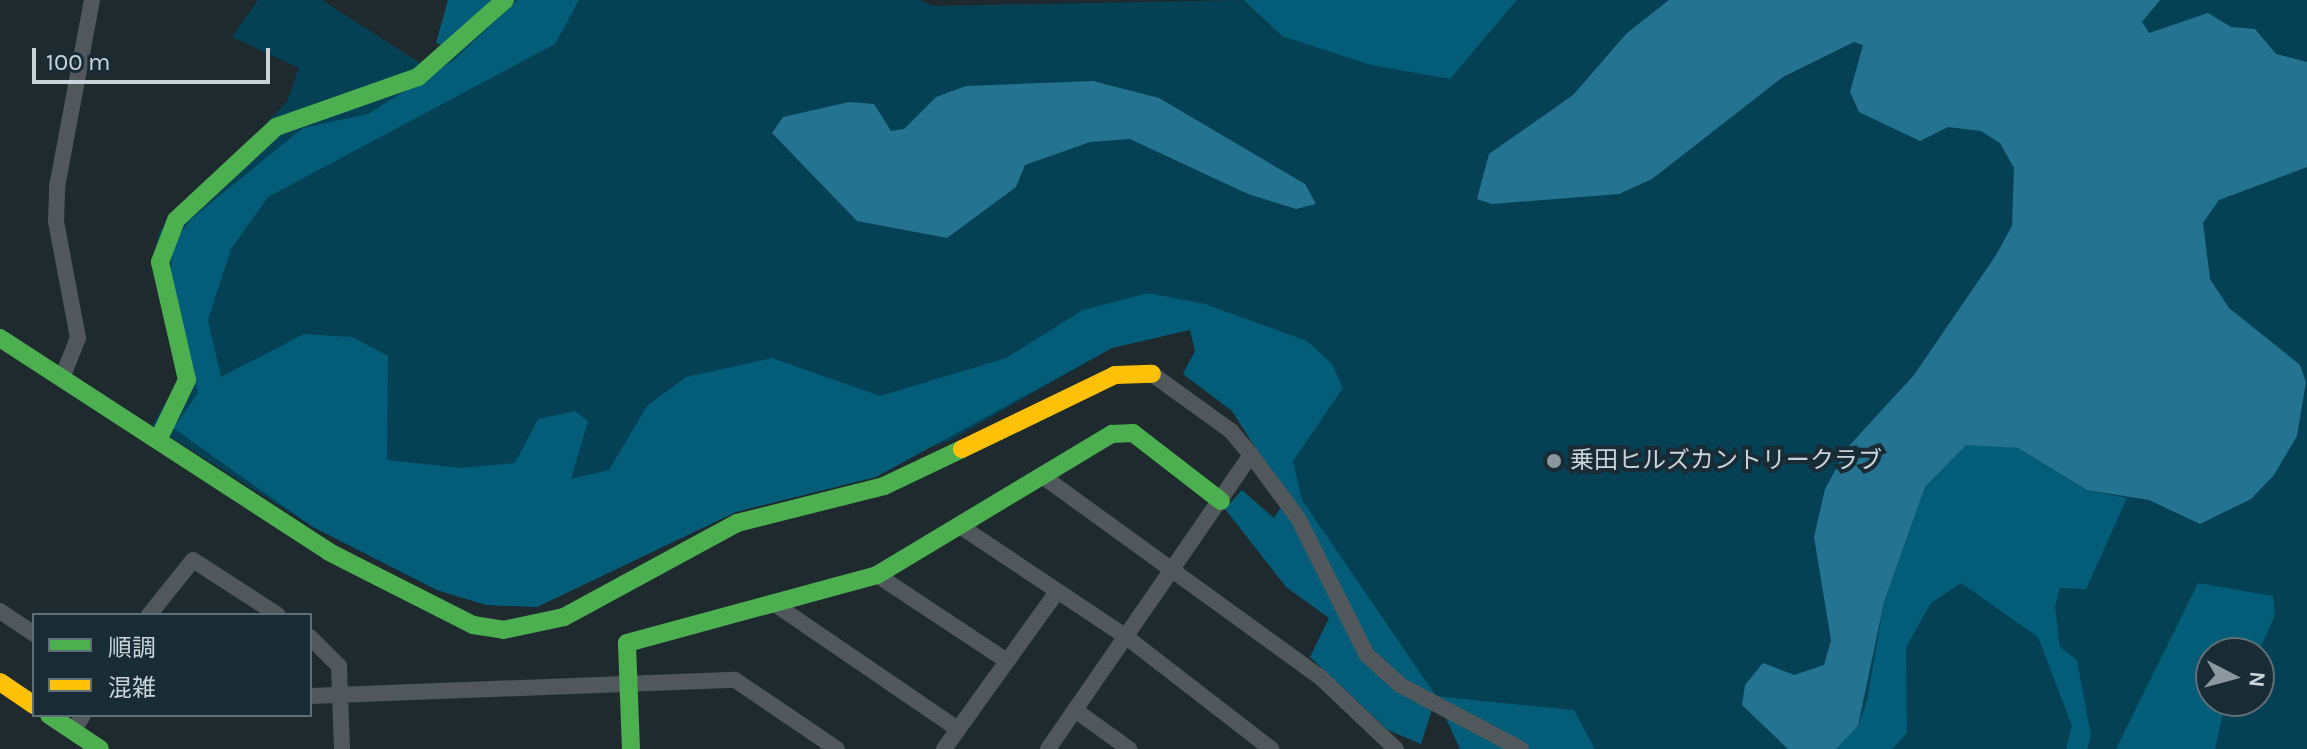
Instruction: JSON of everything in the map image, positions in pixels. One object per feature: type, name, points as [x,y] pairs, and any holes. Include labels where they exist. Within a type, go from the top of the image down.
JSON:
[{"type":"street","points":[[62,378],[78,338],[56,222],[57,187],[92,0]]},
{"type":"street","points":[[158,440],[187,380],[160,262],[176,220],[276,127],[418,77],[505,0]]},
{"type":"street","points":[[0,338],[329,552],[473,625],[503,630],[564,617],[737,523],[884,486],[1115,375],[1152,374],[1231,431],[1251,455],[1298,518],[1367,655],[1400,685],[1521,749]]},
{"type":"street","points":[[631,749],[627,643],[754,604],[779,607],[877,575],[1045,478],[1112,434],[1133,433],[1221,501]]},
{"type":"street","points":[[1048,749],[1251,455]]},
{"type":"street","points":[[1045,478],[1319,676],[1396,749]]},
{"type":"street","points":[[960,526],[1125,636],[1271,749]]},
{"type":"street","points":[[151,613],[193,560],[275,613]]},
{"type":"street","points":[[877,575],[1007,661]]},
{"type":"street","points":[[944,749],[1057,592]]},
{"type":"street","points":[[779,607],[958,729]]},
{"type":"street","points":[[0,611],[32,633]]},
{"type":"street","points":[[312,639],[335,656],[341,695],[342,749]]},
{"type":"street","points":[[312,696],[735,680],[837,749]]},
{"type":"street","points":[[0,682],[32,704]]},
{"type":"street","points":[[1075,710],[1129,749]]},
{"type":"street","points":[[56,717],[78,723],[100,749]]},
{"type":"shaded area","name":"乗田ヒルズカントリークラブ","points":[[258,0],[322,0],[420,63],[491,0],[920,0],[933,6],[1242,0],[1282,36],[1450,79],[1517,0],[2307,0],[2307,749],[1595,749],[1574,710],[1436,696],[1288,498],[1232,411],[1183,374],[1195,351],[1190,329],[1112,348],[951,440],[736,512],[537,607],[486,605],[437,590],[313,527],[152,425],[182,377],[153,261],[159,232],[287,102],[299,68],[232,37]]},
{"type":"shaded area","points":[[448,0],[491,0],[445,46],[436,43]]},
{"type":"shaded area","points":[[518,0],[579,0],[555,44],[268,197],[231,249],[208,320],[221,377],[304,334],[352,337],[388,356],[387,460],[460,468],[515,463],[538,419],[575,411],[588,421],[571,479],[609,470],[647,406],[686,377],[772,358],[880,396],[1006,358],[1083,310],[1148,293],[1205,304],[1307,341],[1332,364],[1343,388],[1293,461],[1302,500],[1436,696],[1574,710],[1595,749],[1460,749],[1436,697],[1421,744],[1388,730],[1310,657],[1329,618],[1286,587],[1225,509],[1242,490],[1274,518],[1287,498],[1232,411],[1183,374],[1195,351],[1190,330],[1112,348],[876,477],[736,512],[537,607],[486,605],[437,590],[313,527],[173,428],[198,393],[171,287],[172,245],[191,219],[303,128],[368,114],[454,60]]},
{"type":"shaded area","points":[[1243,0],[1517,0],[1450,79],[1371,65],[1282,36]]},
{"type":"shaded area","points":[[1669,0],[2160,0],[2142,22],[2149,33],[2208,13],[2231,27],[2255,29],[2276,54],[2307,62],[2307,167],[2219,200],[2203,223],[2210,279],[2229,308],[2300,365],[2306,382],[2297,436],[2274,475],[2251,499],[2200,524],[2149,500],[2087,490],[2018,448],[1966,445],[1925,487],[1884,602],[1858,726],[1836,749],[1788,749],[1742,705],[1745,685],[1763,663],[1794,675],[1824,665],[1831,640],[1814,537],[1825,489],[1848,447],[1914,375],[1996,255],[2012,226],[2014,168],[2000,143],[1981,131],[1948,127],[1920,141],[1859,112],[1850,92],[1863,45],[1854,42],[1783,77],[1652,179],[1619,194],[1492,204],[1477,199],[1489,154],[1573,95],[1627,33]]},
{"type":"shaded area","points":[[1093,81],[1159,98],[1305,184],[1316,204],[1296,209],[1248,194],[1130,139],[1090,142],[1025,165],[1016,187],[947,238],[857,221],[772,133],[783,117],[849,102],[874,104],[891,131],[904,129],[936,97],[966,86]]},
{"type":"shaded area","points":[[1966,444],[2018,448],[2087,490],[2127,498],[2086,589],[2060,588],[2055,607],[2060,647],[2077,660],[2091,736],[2087,749],[2066,749],[2072,726],[2038,637],[1961,583],[1931,603],[1906,647],[1907,733],[1892,749],[1836,749],[1858,726],[1867,701],[1884,602],[1925,487]]},
{"type":"shaded area","points":[[2198,583],[2273,596],[2275,615],[2265,637],[2195,637],[2195,717],[2222,717],[2215,749],[2116,749]]},
{"type":"traffic: fast","points":[[158,440],[187,380],[160,262],[176,220],[276,127],[418,77],[505,0]]},
{"type":"traffic: fast","points":[[0,338],[329,552],[473,625],[503,630],[564,617],[737,523],[884,486],[962,449]]},
{"type":"traffic: fast","points":[[631,749],[627,643],[877,575],[1112,434],[1133,433],[1221,501]]},
{"type":"traffic: fast","points":[[52,717],[100,749]]},
{"type":"traffic: slow","points":[[962,449],[1115,375],[1152,374]]},
{"type":"traffic: slow","points":[[0,682],[32,704]]},
{"type":"place","name":"乗田ヒルズカントリークラブ","points":[[1554,461]]}]
